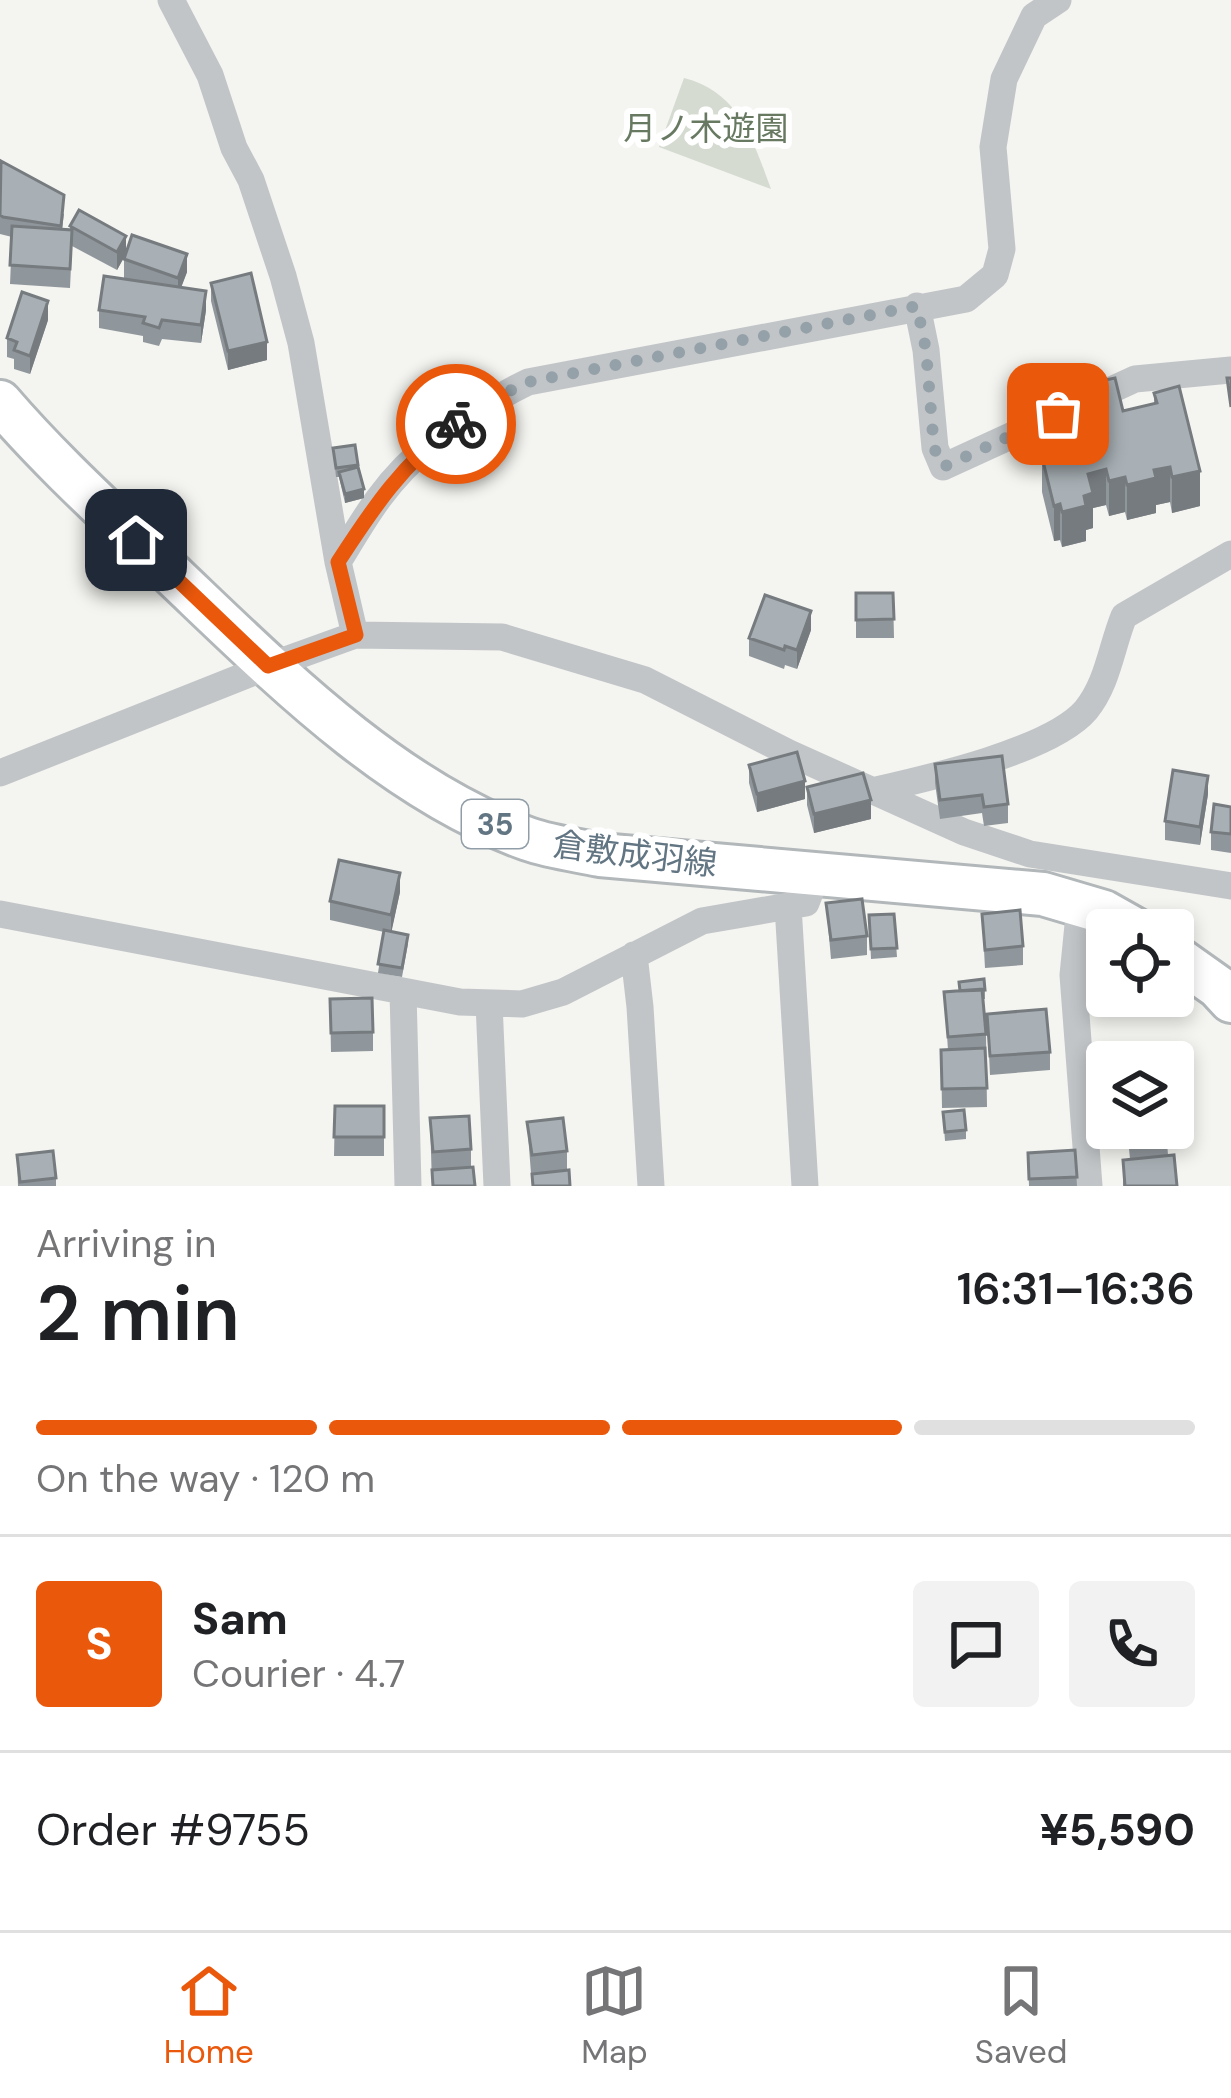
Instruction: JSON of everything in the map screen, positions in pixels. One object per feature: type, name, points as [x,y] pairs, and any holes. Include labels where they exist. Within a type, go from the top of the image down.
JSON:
[{"type":"main road","name":"倉敷成羽線","points":[[0,402],[37,445],[268,666],[403,774],[465,811],[531,840],[600,855],[817,874],[960,859],[1042,894],[1094,909]]},
{"type":"main road","points":[[1194,970],[1231,1001]]},
{"type":"street","points":[[171,0],[210,75],[283,276],[301,344],[338,562],[356,635]]},
{"type":"street","points":[[338,562],[381,495],[425,446],[485,403],[528,382],[966,298],[995,275],[1002,249],[993,147],[1004,80],[1034,16],[1058,0]]},
{"type":"street","points":[[917,306],[926,350],[934,448],[943,467],[1135,379],[1231,370]]},
{"type":"street","points":[[872,791],[944,775],[1041,740],[1083,713],[1103,683],[1124,616],[1231,554]]},
{"type":"street","points":[[0,773],[356,635],[502,637],[646,680],[872,791],[960,859],[1030,854],[1231,886]]},
{"type":"street","points":[[0,914],[460,1002],[522,1004],[563,992],[702,922],[806,903],[817,874]]},
{"type":"street","points":[[1080,905],[1073,974],[1089,1186]]},
{"type":"street","points":[[788,906],[805,1186]]},
{"type":"street","points":[[634,955],[651,1186]]},
{"type":"street","points":[[403,992],[408,1186]]},
{"type":"street","points":[[489,1003],[497,1186]]},
{"type":"green space","name":"月ノ木遊園","points":[[684,78],[719,94],[742,121],[771,189],[659,147]]},
{"type":"building","points":[[1,161],[64,195],[61,226],[0,215]]},
{"type":"building","points":[[79,210],[126,236],[117,252],[70,226]]},
{"type":"building","points":[[12,226],[72,230],[70,269],[10,265]]},
{"type":"building","points":[[132,235],[187,254],[178,278],[124,259]]},
{"type":"building","points":[[251,273],[267,342],[228,351],[211,283]]},
{"type":"building","points":[[104,276],[206,291],[201,325],[162,320],[159,328],[143,323],[145,317],[99,310]]},
{"type":"building","points":[[22,292],[48,301],[30,356],[14,350],[17,342],[7,338]]},
{"type":"building","points":[[1115,378],[1123,411],[1157,403],[1154,393],[1179,386],[1200,471],[1172,477],[1170,467],[1154,470],[1156,478],[1127,485],[1125,477],[1109,481],[1106,469],[1088,474],[1093,493],[1084,496],[1086,506],[1062,512],[1060,504],[1054,506],[1042,457],[1048,455],[1042,429],[1078,420],[1074,403],[1100,397],[1096,382]]},
{"type":"building","points":[[355,445],[358,465],[336,468],[333,448]]},
{"type":"building","points":[[358,467],[364,489],[345,494],[339,472]]},
{"type":"building","points":[[856,593],[893,593],[894,619],[856,620]]},
{"type":"building","points":[[765,595],[811,611],[797,650],[749,638]]},
{"type":"building","points":[[797,752],[805,781],[757,794],[749,765]]},
{"type":"building","points":[[1002,756],[1008,804],[984,807],[982,795],[940,800],[935,764]]},
{"type":"building","points":[[1173,770],[1208,776],[1200,827],[1165,821]]},
{"type":"building","points":[[863,773],[871,800],[814,814],[807,787]]},
{"type":"building","points":[[1214,804],[1231,807],[1231,834],[1211,832]]},
{"type":"building","points":[[339,860],[400,873],[391,915],[330,901]]},
{"type":"building","points":[[862,899],[867,936],[831,940],[826,903]]},
{"type":"building","points":[[1020,910],[1023,946],[985,950],[982,914]]},
{"type":"building","points":[[894,914],[897,948],[871,949],[869,915]]},
{"type":"building","points":[[384,930],[408,935],[402,968],[378,964]]},
{"type":"building","points":[[984,979],[985,990],[960,991],[959,982]]},
{"type":"building","points":[[982,989],[986,1034],[948,1037],[944,992]]},
{"type":"building","points":[[372,998],[373,1032],[331,1033],[330,999]]},
{"type":"building","points":[[1046,1009],[1050,1052],[990,1056],[987,1014]]},
{"type":"building","points":[[985,1048],[987,1088],[942,1089],[941,1050]]},
{"type":"building","points":[[335,1106],[384,1106],[384,1137],[334,1137]]},
{"type":"building","points":[[964,1110],[966,1130],[945,1132],[943,1112]]},
{"type":"building","points":[[469,1116],[471,1149],[433,1152],[430,1118]]},
{"type":"building","points":[[563,1118],[567,1151],[532,1155],[527,1122]]},
{"type":"building","points":[[1075,1150],[1077,1177],[1029,1179],[1028,1153]]},
{"type":"building","points":[[53,1151],[56,1178],[20,1182],[17,1155]]},
{"type":"building","points":[[1174,1155],[1177,1186],[1125,1186],[1123,1160]]},
{"type":"building","points":[[473,1167],[475,1186],[433,1186],[432,1170]]},
{"type":"building","points":[[569,1170],[570,1186],[533,1186],[532,1174]]},
{"type":"way so far","points":[[456,424],[528,382],[917,306],[926,350],[934,448],[943,467],[1058,414]]},
{"type":"route","points":[[136,540],[268,666],[356,635],[338,562],[381,495],[425,446],[456,424]]}]
